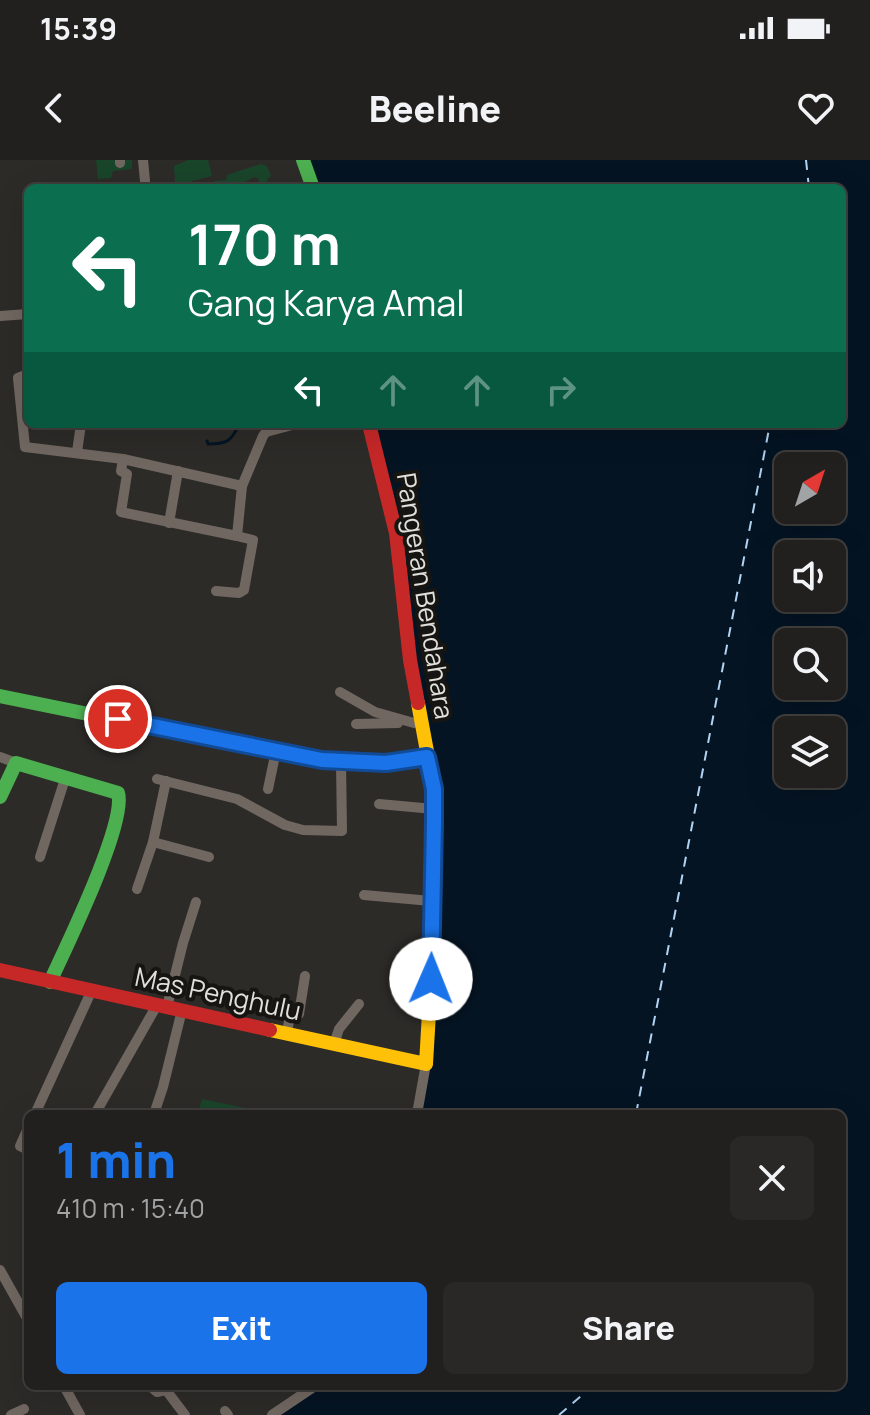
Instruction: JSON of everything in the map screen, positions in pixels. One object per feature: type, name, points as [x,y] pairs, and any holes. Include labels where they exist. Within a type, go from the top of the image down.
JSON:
[{"type":"street","points":[[143,160],[145,181]]},
{"type":"street","points":[[303,160],[307,184]]},
{"type":"street","points":[[0,316],[24,314]]},
{"type":"street","points":[[24,376],[18,378],[25,447],[123,459],[242,486]]},
{"type":"street","points":[[77,452],[80,428]]},
{"type":"street","points":[[237,536],[242,486],[265,434],[284,428]]},
{"type":"street","name":"Pangeran Bendahara","points":[[370,428],[396,533],[418,722],[434,789],[432,962],[426,1064]]},
{"type":"street","points":[[123,459],[121,471],[127,474],[120,511],[254,540],[244,590],[239,593],[216,591]]},
{"type":"street","points":[[169,523],[178,471]]},
{"type":"street","points":[[340,692],[375,712],[418,722]]},
{"type":"street","points":[[0,696],[341,762],[386,763],[427,757]]},
{"type":"street","points":[[356,724],[418,722]]},
{"type":"street","points":[[268,789],[276,751]]},
{"type":"street","points":[[0,757],[118,793],[120,800],[92,891],[50,982]]},
{"type":"street","points":[[137,889],[153,842],[162,780],[237,799],[285,825],[303,830],[342,831],[341,762]]},
{"type":"street","points":[[0,797],[16,763]]},
{"type":"street","points":[[40,857],[65,779]]},
{"type":"street","points":[[379,804],[434,809]]},
{"type":"street","points":[[153,842],[209,857]]},
{"type":"street","points":[[364,895],[431,901]]},
{"type":"street","points":[[155,1110],[163,1087],[169,1007],[196,902]]},
{"type":"street","name":"Mas Penghulu","points":[[1,974],[287,1028],[426,1064]]},
{"type":"street","points":[[287,1028],[299,1014],[305,976]]},
{"type":"street","points":[[37,1110],[91,992]]},
{"type":"street","points":[[336,1039],[342,1023],[359,1004]]},
{"type":"street","points":[[98,1110],[169,1007]]},
{"type":"street","points":[[418,1110],[426,1064]]},
{"type":"street","points":[[0,1270],[24,1313]]},
{"type":"street","points":[[0,1296],[11,1291]]},
{"type":"street","points":[[66,1390],[80,1415]]},
{"type":"street","points":[[166,1390],[185,1415]]},
{"type":"street","points":[[272,1415],[309,1390]]},
{"type":"street","points":[[9,1415],[24,1409]]},
{"type":"green space","points":[[96,160],[132,160],[132,169],[113,171],[111,178],[98,179]]},
{"type":"green space","points":[[188,160],[208,160],[212,176],[192,181],[193,184],[182,184],[175,182],[174,166]]},
{"type":"green space","points":[[261,164],[267,166],[271,176],[268,184],[260,184],[258,178],[254,177],[241,184],[214,184],[214,181],[226,180],[227,175]]},
{"type":"green space","points":[[202,1099],[255,1110],[199,1110]]},
{"type":"water","points":[[305,160],[870,160],[870,1415],[278,1415],[312,1390],[846,1390],[846,1110],[421,1110],[436,785],[371,428],[846,428],[846,184],[313,184]]},
{"type":"waterway","points":[[207,441],[208,444],[224,442],[237,428]]},
{"type":"ferry route","points":[[806,160],[809,184]]},
{"type":"ferry route","points":[[637,1110],[769,428]]},
{"type":"ferry route","points":[[559,1415],[581,1396],[582,1390]]},
{"type":"traffic: fast","points":[[303,160],[312,184]]},
{"type":"traffic: fast","points":[[0,696],[304,758],[386,763],[427,757]]},
{"type":"traffic: fast","points":[[0,797],[16,763],[118,793],[113,831],[104,857],[50,982]]},
{"type":"traffic: slow","points":[[270,1030],[426,1064],[432,962],[434,789],[418,703]]},
{"type":"traffic: jam","points":[[370,428],[396,533],[410,660],[418,703]]},
{"type":"traffic: jam","points":[[0,970],[270,1030]]},
{"type":"route","points":[[118,719],[304,758],[395,763],[427,757],[434,789],[431,979]]}]
